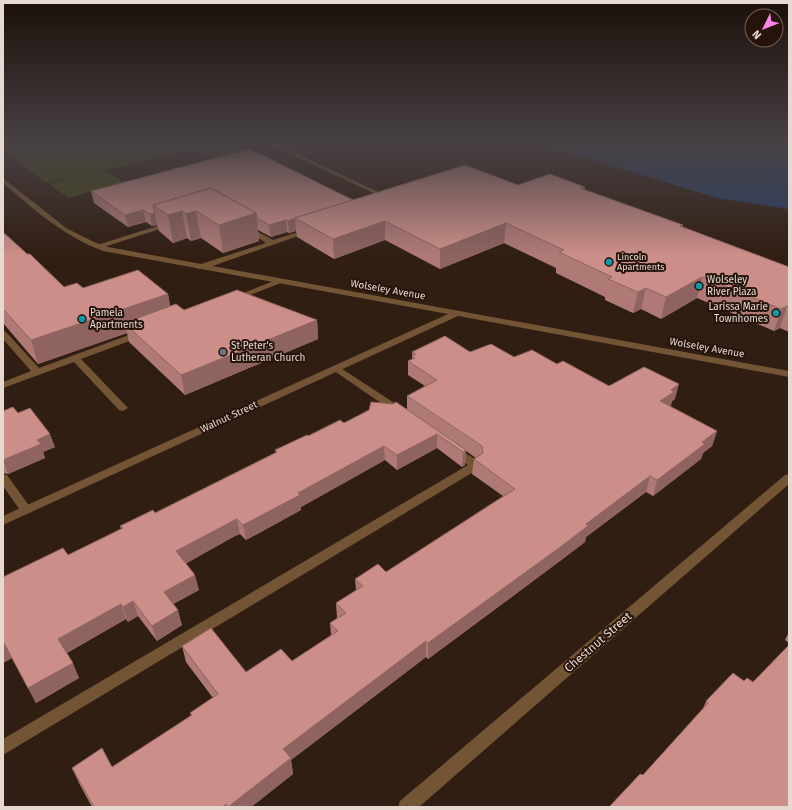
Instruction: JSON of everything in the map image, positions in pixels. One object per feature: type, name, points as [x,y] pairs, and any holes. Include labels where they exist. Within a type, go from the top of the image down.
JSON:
[{"type":"street","name":"Wolseley Avenue","points":[[3,180],[66,231],[98,246],[279,282],[789,374]]},
{"type":"street","points":[[350,180],[396,201],[382,206]]},
{"type":"street","points":[[98,246],[180,221]]},
{"type":"street","points":[[241,225],[272,243]]},
{"type":"street","points":[[201,267],[318,228]]},
{"type":"street","points":[[225,302],[279,282]]},
{"type":"street","name":"Walnut Street","points":[[3,521],[455,314]]},
{"type":"street","points":[[3,384],[150,330]]},
{"type":"street","points":[[3,334],[37,372]]},
{"type":"street","points":[[75,358],[124,408]]},
{"type":"street","points":[[336,368],[410,419]]},
{"type":"street","points":[[3,748],[476,465],[443,442]]},
{"type":"street","points":[[3,478],[26,510]]},
{"type":"street","name":"Chestnut Street","points":[[406,807],[789,478]]},
{"type":"green space","points":[[42,180],[60,180],[46,183]]},
{"type":"green space","points":[[65,180],[119,180],[124,183],[68,198],[49,184]]},
{"type":"water","points":[[658,180],[789,180],[789,209],[717,198]]},
{"type":"building","points":[[133,180],[312,180],[353,200],[288,221],[286,220],[269,225],[257,218],[256,213],[211,188],[153,205],[155,213],[150,214],[143,210],[125,215],[91,191]]},
{"type":"building","points":[[418,180],[504,180],[518,185],[533,180],[566,180],[585,187],[580,188],[683,225],[680,226],[789,267],[789,307],[787,306],[781,309],[702,277],[666,297],[646,288],[638,292],[608,279],[612,277],[559,252],[564,250],[506,223],[440,249],[385,221],[333,239],[295,218]]},
{"type":"building","points":[[211,188],[256,213],[219,225],[196,211],[186,214],[182,211],[168,215],[153,205]]},
{"type":"building","points":[[3,232],[27,254],[30,254],[64,287],[77,283],[83,288],[138,270],[168,294],[31,340],[3,309]]},
{"type":"building","points":[[237,290],[317,320],[181,375],[124,323],[176,304],[184,310]]},
{"type":"building","points":[[445,336],[470,352],[491,344],[514,357],[532,350],[557,364],[563,361],[609,386],[644,367],[679,384],[671,390],[674,392],[660,401],[717,431],[702,442],[705,444],[657,480],[650,476],[586,524],[588,526],[559,548],[428,643],[426,641],[283,749],[291,758],[228,807],[226,804],[222,807],[94,807],[72,768],[102,748],[112,767],[192,715],[190,713],[218,694],[182,646],[211,628],[246,672],[281,649],[292,661],[338,631],[330,623],[346,613],[336,603],[363,586],[355,579],[378,564],[386,572],[515,489],[474,459],[483,453],[482,446],[407,396],[437,380],[408,361],[415,358],[412,356],[416,354],[412,352]]},
{"type":"building","points":[[371,402],[393,404],[396,402],[466,450],[463,452],[437,434],[397,455],[384,446],[298,493],[300,495],[243,525],[237,519],[176,551],[195,575],[164,592],[178,610],[152,626],[133,601],[123,607],[121,604],[58,639],[73,663],[28,688],[4,643],[3,644],[3,577],[63,548],[68,555],[123,528],[120,526],[153,510],[155,513],[277,452],[275,450],[340,420],[344,423],[369,410]]},
{"type":"building","points":[[13,407],[18,413],[30,408],[50,434],[37,440],[41,444],[3,460],[3,411]]},
{"type":"building","points":[[789,645],[789,807],[609,807],[640,774],[643,775],[708,703],[706,701],[733,673],[744,681],[747,678],[753,682]]},
{"type":"place","name":"Lincoln Apartments","points":[[609,262]]},
{"type":"place","name":"Wolseley River Plaza","points":[[699,286]]},
{"type":"place","name":"Larissa Marie Townhomes","points":[[776,313]]},
{"type":"place","name":"Pamela Apartments","points":[[82,319]]},
{"type":"place","name":"St Peter's Lutheran Church","points":[[223,352]]}]
